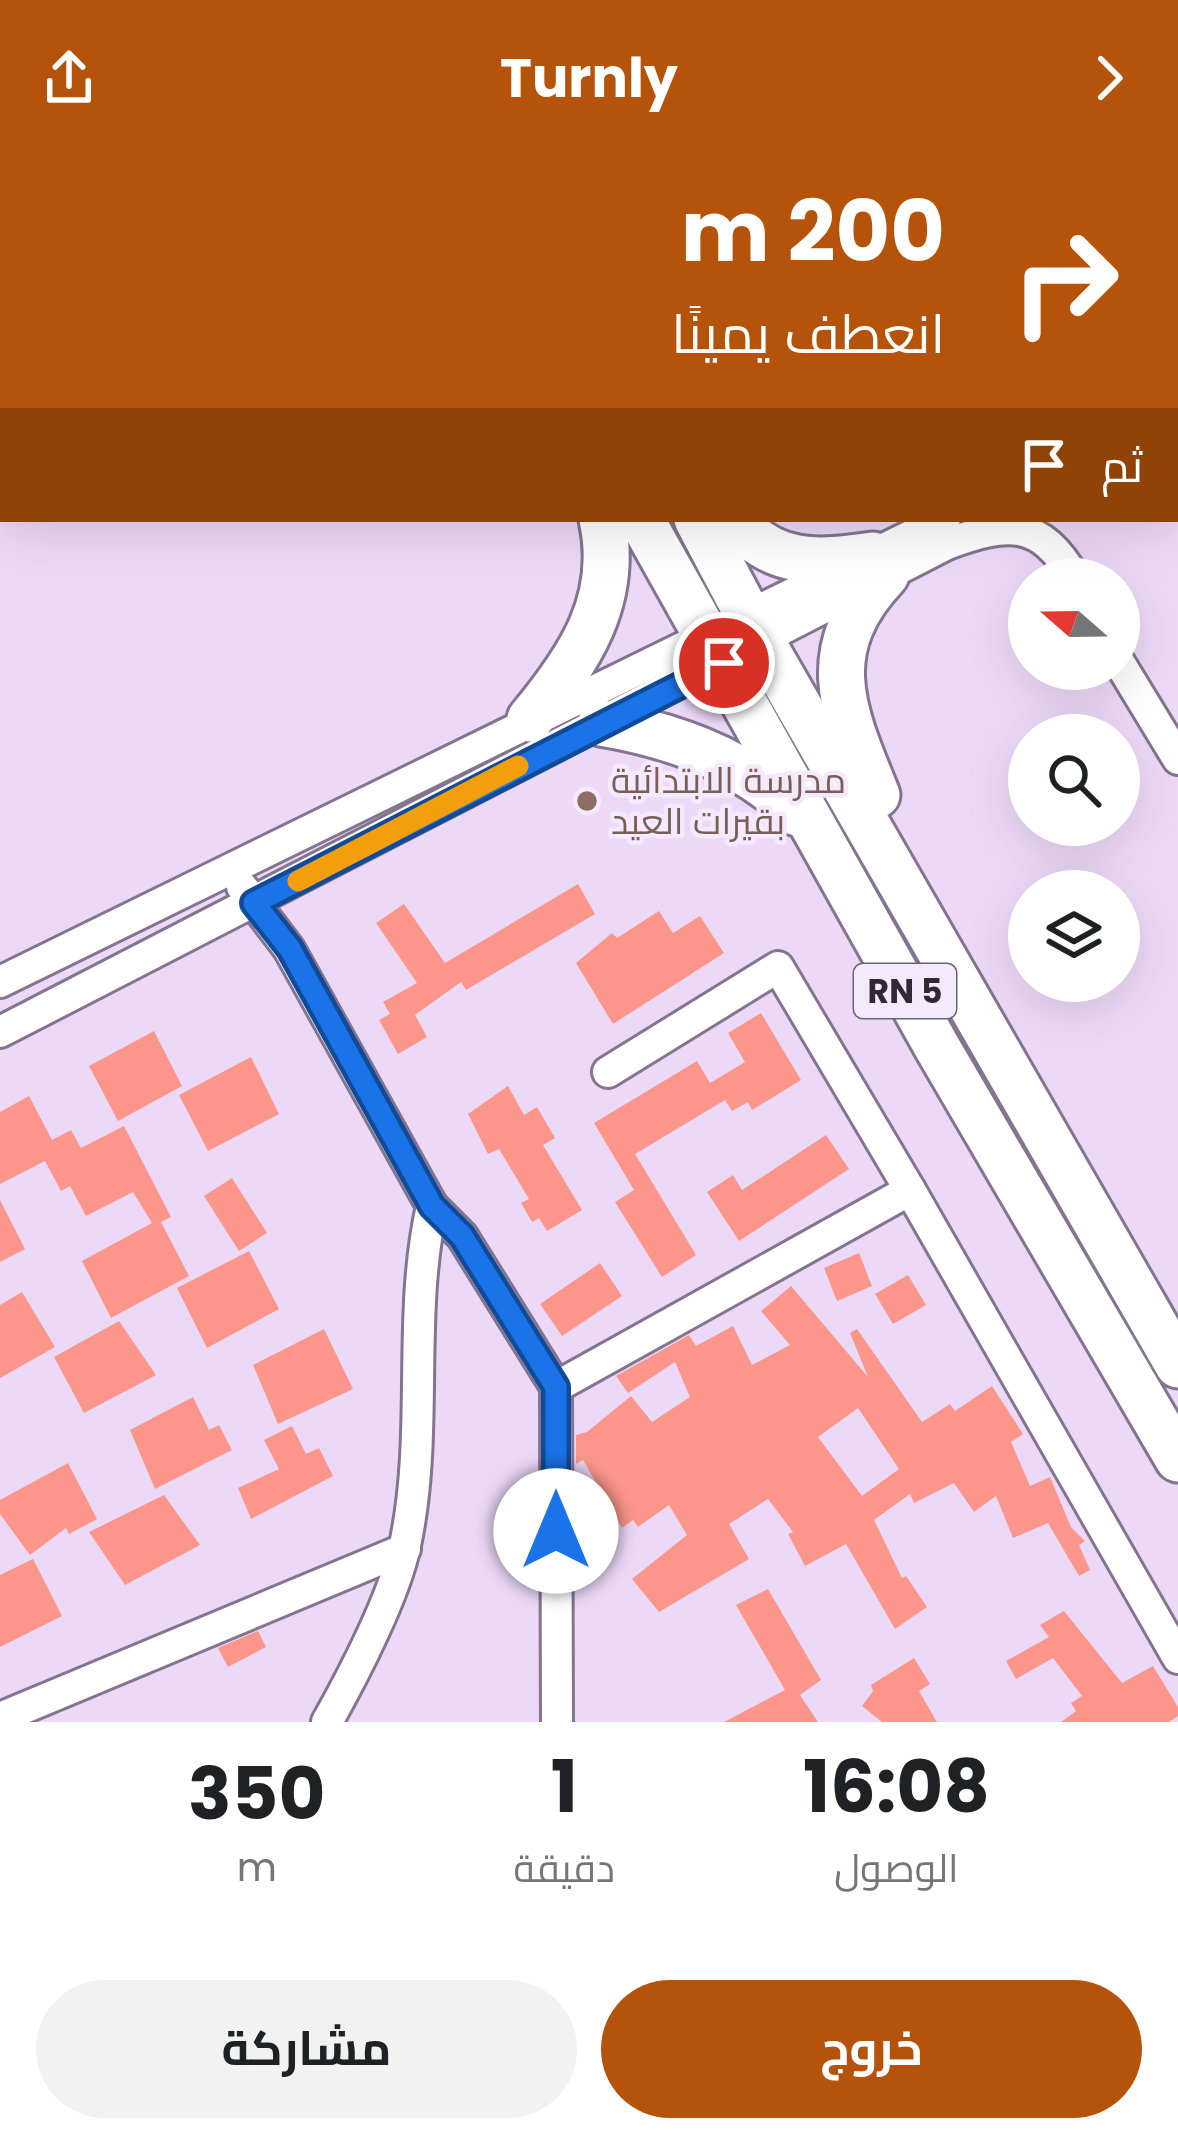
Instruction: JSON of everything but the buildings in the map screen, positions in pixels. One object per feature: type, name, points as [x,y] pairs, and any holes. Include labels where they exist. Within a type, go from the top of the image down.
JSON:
[{"type":"highway","points":[[530,719],[576,662],[598,614],[607,563],[602,522]]},
{"type":"highway","name":"RN 5","points":[[643,522],[736,638],[913,899],[1178,1365]]},
{"type":"highway","name":"RN 5","points":[[698,522],[736,638],[818,834],[1178,1459]]},
{"type":"highway","points":[[737,522],[769,550],[799,561],[880,565],[848,632],[841,690],[913,899]]},
{"type":"highway","points":[[601,723],[642,729],[720,758],[789,805],[818,834]]},
{"type":"street","points":[[0,1032],[601,723],[736,638],[880,565],[941,522]]},
{"type":"street","points":[[880,565],[988,529],[1018,527],[1051,544],[1061,558]]},
{"type":"street","points":[[0,982],[530,719],[736,638]]},
{"type":"street","points":[[1136,690],[1178,759]]},
{"type":"street","points":[[228,868],[290,949],[432,1206],[462,1236],[556,1387],[557,1722]]},
{"type":"street","points":[[608,1072],[778,967],[1178,1658]]},
{"type":"street","points":[[556,1387],[910,1190]]},
{"type":"street","points":[[327,1722],[405,1549],[417,1457],[419,1265],[432,1206]]},
{"type":"street","points":[[0,1718],[405,1549]]},
{"type":"slow traffic","points":[[298,881],[518,766]]},
{"type":"place","name":"مدرسة الابتدائية بقيرات العيد","points":[[587,801]]},
{"type":"route","points":[[556,1531],[556,1387],[462,1236],[432,1206],[290,949],[254,903],[724,663]]}]
